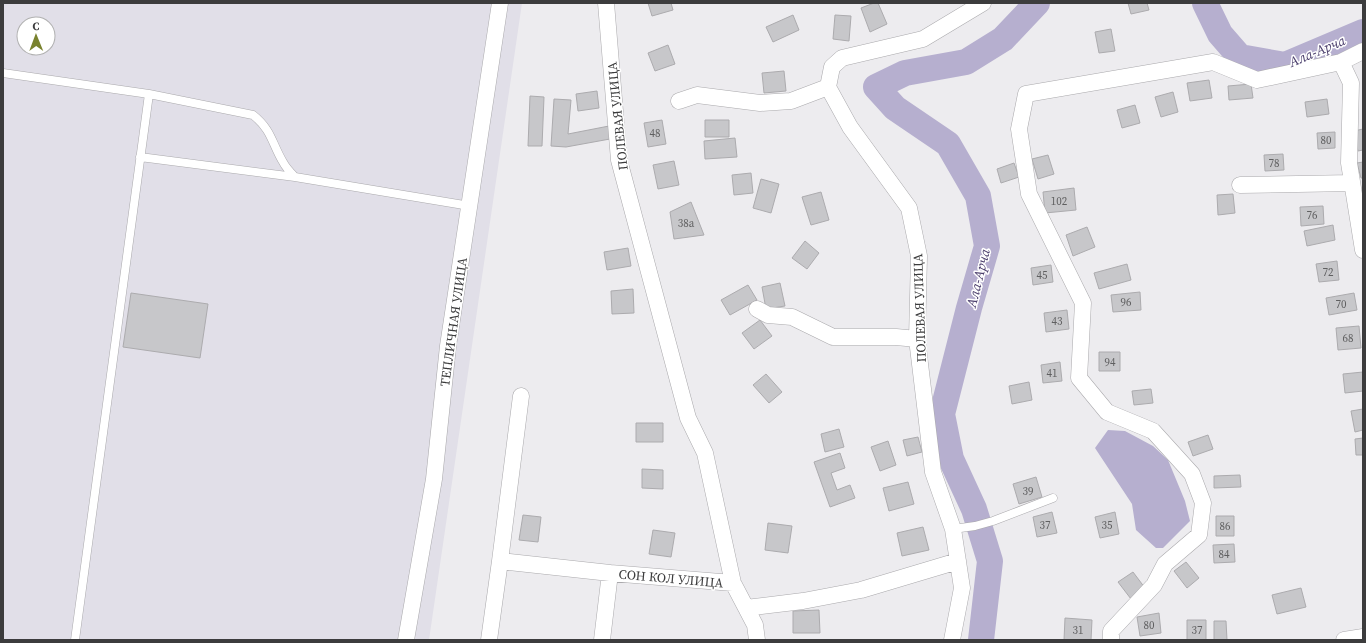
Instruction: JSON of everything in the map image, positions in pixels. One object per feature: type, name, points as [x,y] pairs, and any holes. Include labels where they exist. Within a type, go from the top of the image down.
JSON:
[{"type":"street","name":"ТЕПЛИЧНАЯ УЛИЦА","points":[[406,640],[434,479],[448,346],[500,3]]},
{"type":"street","name":"ПОЛЕВАЯ УЛИЦА","points":[[606,3],[619,160],[688,418],[705,453],[733,583],[755,625],[757,640]]},
{"type":"street","points":[[679,101],[697,95],[760,103],[791,101],[828,87],[832,67],[842,58],[923,39],[983,3]]},
{"type":"street","points":[[1111,640],[1111,631],[1154,585],[1165,564],[1199,534],[1203,503],[1192,474],[1153,430],[1107,412],[1079,378],[1083,303],[1028,194],[1019,129],[1026,94],[1213,62],[1257,80],[1341,62],[1363,51]]},
{"type":"street","points":[[1341,62],[1351,83],[1348,163],[1363,250]]},
{"type":"street","name":"ПОЛЕВАЯ УЛИЦА","points":[[828,87],[850,128],[909,208],[919,256],[917,339],[933,472],[953,529],[962,588],[952,640]]},
{"type":"street","points":[[1240,185],[1352,182]]},
{"type":"street","points":[[757,309],[768,315],[792,317],[833,337],[896,337],[917,339]]},
{"type":"street","points":[[489,640],[521,396]]},
{"type":"street","name":"СОН КОЛ УЛИЦА","points":[[500,561],[610,573],[733,583]]},
{"type":"street","points":[[746,608],[803,602],[861,590],[958,561]]},
{"type":"street","name":"СОН КОЛ УЛИЦА","points":[[602,640],[610,573]]},
{"type":"street","points":[[1344,640],[1363,637]]},
{"type":"lane","points":[[3,73],[149,94],[253,115],[262,122],[270,133],[284,163],[295,177]]},
{"type":"lane","points":[[75,640],[149,94]]},
{"type":"lane","points":[[140,157],[295,177],[470,206]]},
{"type":"lane","points":[[953,529],[975,526],[993,521],[1053,498]]},
{"type":"shaded area","points":[[3,3],[522,3],[429,640],[3,640]]},
{"type":"shaded area","points":[[1108,430],[1125,431],[1153,446],[1168,460],[1185,501],[1190,521],[1163,548],[1156,548],[1136,530],[1132,504],[1095,448]]},
{"type":"building","points":[[648,3],[671,3],[673,10],[652,16]]},
{"type":"building","points":[[878,3],[887,24],[870,32],[861,8]]},
{"type":"building","points":[[1128,3],[1147,3],[1149,10],[1131,14]]},
{"type":"building","points":[[793,15],[799,30],[773,42],[766,27]]},
{"type":"building","points":[[835,15],[851,16],[849,41],[833,39]]},
{"type":"building","points":[[1111,29],[1115,51],[1099,53],[1095,32]]},
{"type":"building","points":[[668,45],[675,64],[655,71],[648,53]]},
{"type":"building","points":[[784,71],[786,91],[764,93],[762,73]]},
{"type":"building","points":[[1209,80],[1212,98],[1190,101],[1187,83]]},
{"type":"building","points":[[1251,84],[1253,98],[1229,100],[1228,86]]},
{"type":"building","points":[[597,91],[599,108],[578,111],[576,94]]},
{"type":"building","points":[[1173,92],[1178,112],[1161,117],[1155,97]]},
{"type":"building","points":[[530,96],[544,97],[542,146],[528,146]]},
{"type":"building","points":[[554,99],[571,100],[568,134],[609,126],[610,139],[566,147],[551,146]]},
{"type":"building","points":[[1327,99],[1329,114],[1307,117],[1305,102]]},
{"type":"building","points":[[1135,105],[1140,123],[1122,128],[1117,110]]},
{"type":"building","points":[[662,120],[666,144],[648,147],[644,123]]},
{"type":"building","points":[[705,120],[729,120],[729,137],[705,137]]},
{"type":"building","points":[[1363,129],[1363,150],[1358,151],[1354,131]]},
{"type":"building","points":[[1335,132],[1335,148],[1318,149],[1317,133]]},
{"type":"building","points":[[735,138],[737,157],[705,159],[704,141]]},
{"type":"building","points":[[1283,154],[1284,170],[1265,171],[1264,155]]},
{"type":"building","points":[[1048,155],[1054,174],[1038,179],[1032,159]]},
{"type":"building","points":[[674,161],[679,185],[658,189],[653,165]]},
{"type":"building","points":[[1363,162],[1363,178],[1361,178],[1357,163]]},
{"type":"building","points":[[1014,163],[1019,177],[1001,183],[997,169]]},
{"type":"building","points":[[751,173],[753,193],[734,195],[732,175]]},
{"type":"building","points":[[761,179],[779,184],[771,213],[753,208]]},
{"type":"building","points":[[1074,188],[1076,210],[1045,213],[1043,192]]},
{"type":"building","points":[[821,192],[829,220],[811,225],[802,197]]},
{"type":"building","points":[[1233,194],[1235,213],[1218,215],[1217,195]]},
{"type":"building","points":[[691,202],[704,235],[674,239],[670,212]]},
{"type":"building","points":[[1323,206],[1324,224],[1301,226],[1300,207]]},
{"type":"building","points":[[1333,225],[1335,240],[1307,246],[1304,231]]},
{"type":"building","points":[[1087,227],[1095,247],[1073,256],[1066,235]]},
{"type":"building","points":[[805,241],[819,253],[807,269],[792,258]]},
{"type":"building","points":[[628,248],[631,266],[607,270],[604,252]]},
{"type":"building","points":[[1337,261],[1339,280],[1319,282],[1316,264]]},
{"type":"building","points":[[1127,264],[1131,280],[1099,289],[1094,273]]},
{"type":"building","points":[[1051,265],[1053,282],[1033,285],[1031,268]]},
{"type":"building","points":[[780,283],[785,306],[766,309],[762,287]]},
{"type":"building","points":[[748,285],[757,300],[730,315],[721,300]]},
{"type":"building","points":[[633,289],[634,313],[612,314],[611,291]]},
{"type":"building","points":[[1140,292],[1141,310],[1113,312],[1111,295]]},
{"type":"building","points":[[131,293],[208,304],[200,358],[123,347]]},
{"type":"building","points":[[1354,293],[1357,310],[1329,315],[1326,298]]},
{"type":"building","points":[[1067,310],[1069,329],[1046,332],[1044,313]]},
{"type":"building","points":[[760,320],[772,336],[754,349],[742,333]]},
{"type":"building","points":[[1359,326],[1361,348],[1338,350],[1336,328]]},
{"type":"building","points":[[1099,352],[1120,352],[1120,371],[1099,371]]},
{"type":"building","points":[[1060,362],[1062,381],[1043,383],[1041,365]]},
{"type":"building","points":[[1363,372],[1363,391],[1345,393],[1343,374]]},
{"type":"building","points":[[766,374],[782,392],[769,403],[753,385]]},
{"type":"building","points":[[1029,382],[1032,400],[1012,404],[1009,386]]},
{"type":"building","points":[[1151,389],[1153,403],[1134,405],[1132,391]]},
{"type":"building","points":[[1363,409],[1363,430],[1355,432],[1351,411]]},
{"type":"building","points":[[636,423],[663,423],[663,442],[636,442]]},
{"type":"building","points":[[839,429],[844,447],[825,452],[821,434]]},
{"type":"building","points":[[1208,435],[1213,449],[1193,456],[1188,442]]},
{"type":"building","points":[[918,437],[922,452],[907,456],[903,440]]},
{"type":"building","points":[[1363,438],[1363,455],[1356,455],[1355,439]]},
{"type":"building","points":[[888,441],[896,465],[880,471],[871,447]]},
{"type":"building","points":[[840,453],[845,468],[831,473],[837,490],[850,485],[855,498],[830,507],[814,462]]},
{"type":"building","points":[[642,469],[663,470],[663,489],[642,488]]},
{"type":"building","points":[[1240,475],[1241,487],[1214,488],[1214,476]]},
{"type":"building","points":[[1036,477],[1042,497],[1019,504],[1013,484]]},
{"type":"building","points":[[908,482],[914,504],[889,511],[883,488]]},
{"type":"building","points":[[1052,512],[1057,533],[1037,537],[1033,517]]},
{"type":"building","points":[[1115,512],[1119,534],[1100,538],[1095,517]]},
{"type":"building","points":[[523,515],[541,517],[538,542],[519,540]]},
{"type":"building","points":[[1216,516],[1234,516],[1234,536],[1216,536]]},
{"type":"building","points":[[768,523],[792,526],[788,553],[765,550]]},
{"type":"building","points":[[923,527],[929,550],[902,556],[897,533]]},
{"type":"building","points":[[653,530],[675,533],[671,557],[649,554]]},
{"type":"building","points":[[1234,544],[1235,562],[1214,563],[1213,545]]},
{"type":"building","points":[[1186,562],[1199,578],[1187,588],[1174,571]]},
{"type":"building","points":[[1133,572],[1145,588],[1131,599],[1118,582]]},
{"type":"building","points":[[1301,588],[1306,607],[1277,614],[1272,595]]},
{"type":"building","points":[[819,610],[820,633],[793,633],[793,611]]},
{"type":"building","points":[[1159,613],[1161,633],[1140,636],[1137,617]]},
{"type":"building","points":[[1065,618],[1092,620],[1091,640],[1064,640]]},
{"type":"building","points":[[1187,620],[1206,620],[1206,640],[1187,640]]},
{"type":"building","points":[[1214,621],[1226,621],[1227,640],[1214,640]]},
{"type":"waterway","name":"Ала-Арча","points":[[981,640],[990,561],[974,509],[951,459],[942,414],[969,308],[987,246],[978,196],[948,144],[895,108],[876,87],[905,73],[966,62],[1003,39],[1037,3]]},
{"type":"waterway","name":"Ала-Арча","points":[[1205,3],[1220,34],[1240,57],[1285,65],[1363,32]]}]
